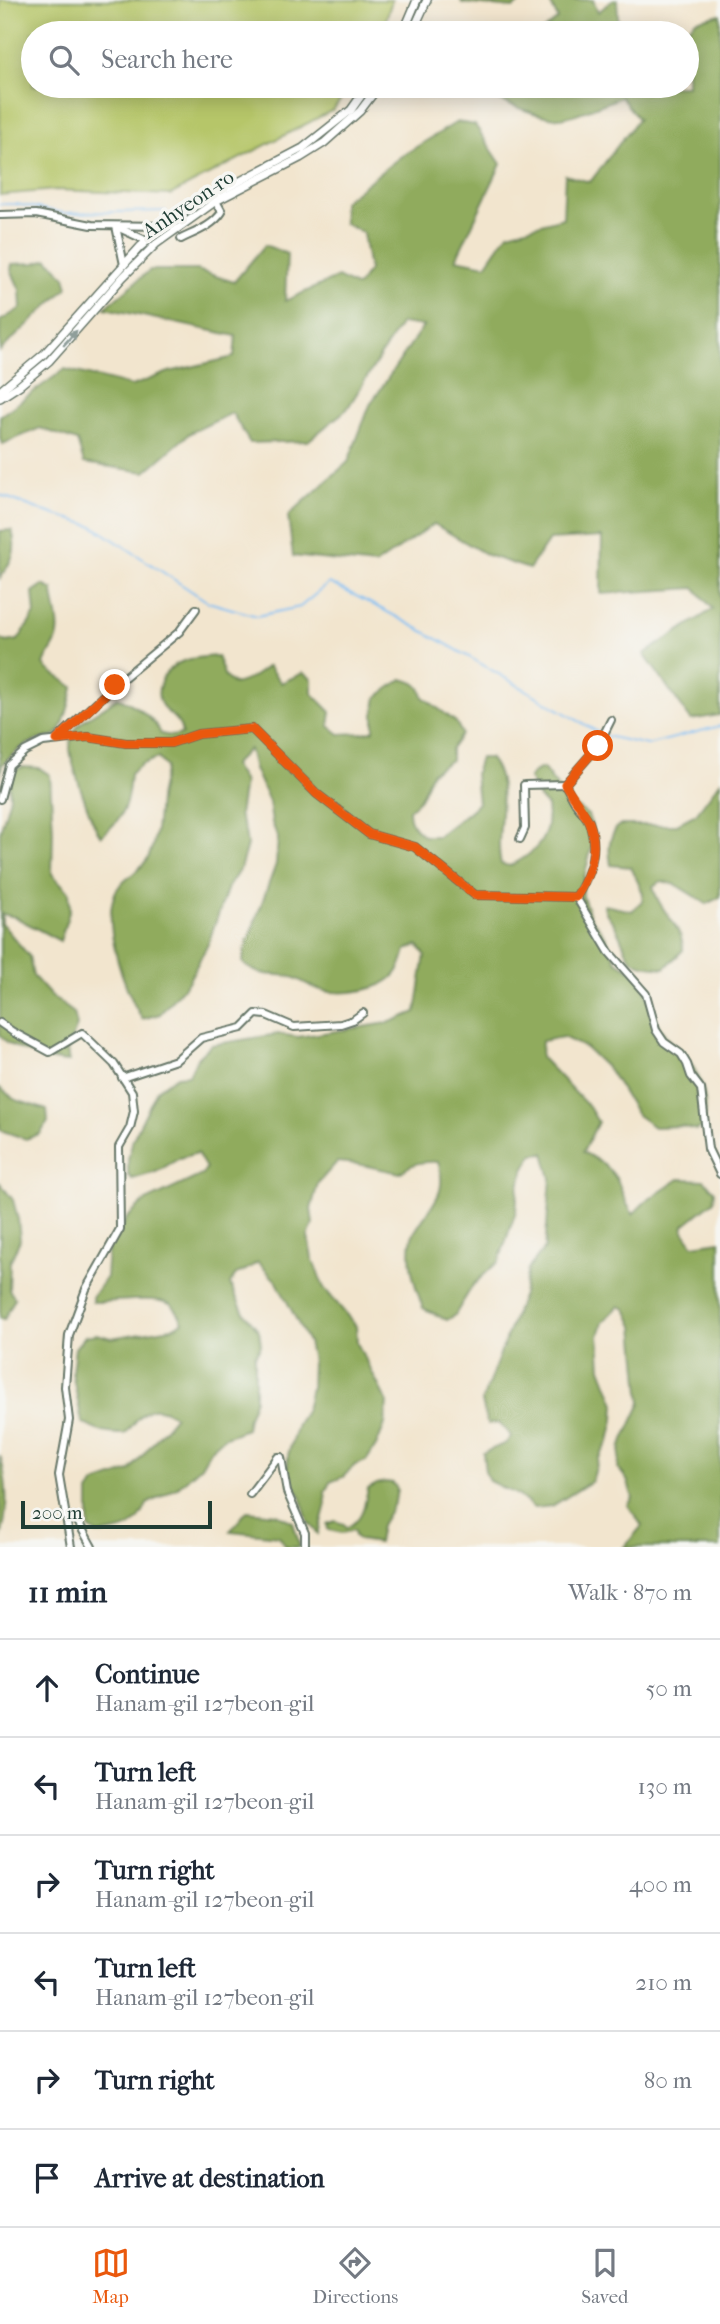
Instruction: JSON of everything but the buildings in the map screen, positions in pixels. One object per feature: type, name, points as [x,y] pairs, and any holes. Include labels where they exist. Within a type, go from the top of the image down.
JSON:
[{"type":"street","points":[[408,21],[416,0]]},
{"type":"street","points":[[417,21],[427,0]]},
{"type":"street","name":"Anhyeon-ro","points":[[0,391],[44,354],[124,265],[164,226],[208,198],[303,148],[351,110],[360,98]]},
{"type":"street","name":"Anhyeon-ro","points":[[0,398],[49,361],[156,244],[216,201],[324,143],[360,111],[370,98]]},
{"type":"street","points":[[181,239],[219,217],[222,212],[216,201]]},
{"type":"street","points":[[0,215],[36,214],[92,225],[164,226]]},
{"type":"street","points":[[116,226],[143,239]]},
{"type":"street","points":[[116,226],[124,265]]},
{"type":"street","points":[[57,740],[115,685],[178,632],[196,609]]},
{"type":"street","points":[[520,839],[525,828],[524,785],[565,784],[598,746],[611,720]]},
{"type":"street","points":[[0,799],[9,765],[25,751],[43,743],[88,737],[126,743],[171,743],[198,734],[252,729],[317,794],[369,834],[415,847],[475,895],[576,897]]},
{"type":"street","points":[[565,784],[588,820],[593,835],[594,850],[588,879],[576,897]]},
{"type":"street","points":[[576,897],[609,952],[646,995],[656,1030],[664,1042],[681,1054],[701,1090],[708,1149],[720,1174]]},
{"type":"street","points":[[122,1078],[176,1060],[201,1038],[242,1028],[256,1014],[294,1027],[341,1024],[363,1013]]},
{"type":"street","points":[[0,1023],[50,1052],[82,1033],[114,1064],[132,1092],[134,1111],[130,1128],[119,1147],[120,1229],[86,1289],[69,1335],[65,1387],[69,1420],[58,1475],[71,1547]]},
{"type":"street","points":[[250,1494],[273,1461],[281,1457],[288,1492],[305,1533],[305,1547]]},
{"type":"street","points":[[66,1516],[76,1518],[92,1547]]},
{"type":"green space","points":[[0,0],[392,0],[386,21],[21,21],[21,98],[342,98],[333,110],[170,195],[56,190],[0,195]]},
{"type":"green space","points":[[461,0],[524,0],[513,8],[462,3]]},
{"type":"green space","points":[[549,0],[593,0],[598,12],[613,0],[617,0],[618,21],[555,21],[558,19]]},
{"type":"green space","points":[[720,14],[720,715],[691,720],[644,654],[713,609],[695,588],[601,594],[602,537],[549,540],[529,569],[487,555],[434,524],[375,565],[293,556],[288,516],[348,462],[370,405],[423,326],[401,323],[347,409],[308,441],[250,443],[232,413],[190,433],[145,472],[84,463],[77,441],[40,428],[3,444],[0,439],[0,416],[65,369],[132,386],[169,372],[234,357],[236,336],[105,308],[150,270],[197,270],[234,282],[265,245],[287,254],[285,301],[338,277],[357,287],[369,270],[363,233],[344,223],[343,202],[400,157],[457,122],[475,125],[501,164],[456,259],[486,265],[508,233],[563,218],[565,175],[590,182],[638,119],[622,98],[699,98],[699,21],[696,20]]},
{"type":"green space","points":[[497,98],[618,98],[564,118],[515,106]]},
{"type":"green space","points":[[48,259],[65,277],[68,287],[0,351],[0,321],[21,308],[20,290],[11,270],[12,264],[35,263]]},
{"type":"green space","points":[[12,530],[13,555],[0,578],[0,531]]},
{"type":"green space","points":[[43,585],[53,590],[59,629],[44,665],[73,687],[65,719],[58,733],[20,749],[2,765],[0,778],[0,638],[6,642],[18,640],[35,614],[33,592]]},
{"type":"green space","points":[[217,656],[225,677],[233,684],[248,680],[268,666],[281,683],[303,673],[312,679],[312,693],[331,712],[329,726],[339,734],[374,730],[377,697],[402,679],[416,684],[423,697],[456,722],[462,734],[451,749],[451,760],[432,772],[420,799],[409,810],[413,825],[424,836],[438,836],[478,803],[475,774],[480,758],[489,758],[500,782],[501,864],[510,866],[528,855],[540,843],[547,827],[547,806],[539,798],[529,778],[535,771],[543,768],[567,800],[588,815],[592,826],[592,845],[583,882],[583,897],[591,918],[606,937],[616,961],[627,967],[640,980],[660,1027],[688,1059],[697,1074],[705,1099],[704,1125],[696,1130],[681,1126],[654,1127],[637,1115],[609,1070],[586,1048],[563,1037],[542,1041],[541,1057],[589,1107],[598,1122],[583,1152],[611,1172],[633,1214],[645,1202],[679,1179],[704,1180],[715,1191],[714,1201],[684,1225],[683,1231],[693,1245],[720,1241],[720,1547],[624,1547],[642,1526],[628,1505],[633,1498],[627,1480],[618,1468],[621,1446],[641,1403],[634,1326],[626,1309],[619,1306],[603,1322],[599,1336],[601,1368],[615,1404],[609,1441],[599,1458],[592,1481],[552,1506],[534,1508],[518,1495],[489,1481],[483,1453],[506,1443],[511,1436],[499,1423],[487,1424],[482,1401],[523,1294],[528,1269],[545,1248],[551,1178],[544,1153],[533,1154],[524,1170],[518,1189],[516,1211],[499,1261],[473,1285],[455,1315],[447,1320],[423,1308],[414,1282],[410,1255],[413,1235],[441,1188],[438,1162],[418,1163],[400,1173],[337,1162],[318,1183],[311,1209],[313,1223],[308,1237],[312,1258],[324,1288],[356,1326],[357,1343],[387,1402],[385,1424],[366,1461],[355,1465],[343,1477],[330,1482],[325,1492],[326,1504],[318,1534],[308,1522],[301,1497],[287,1473],[288,1455],[297,1424],[306,1410],[311,1387],[312,1361],[308,1342],[277,1282],[258,1262],[236,1274],[230,1284],[243,1311],[259,1331],[261,1345],[255,1356],[255,1399],[246,1429],[223,1438],[211,1449],[201,1466],[177,1488],[147,1504],[139,1519],[128,1528],[97,1534],[89,1528],[89,1492],[95,1483],[130,1471],[175,1416],[166,1411],[152,1409],[141,1415],[125,1434],[92,1428],[82,1422],[72,1372],[75,1348],[85,1336],[97,1334],[111,1338],[172,1328],[183,1322],[175,1308],[163,1301],[92,1302],[92,1297],[106,1277],[108,1249],[127,1218],[144,1202],[202,1175],[206,1168],[197,1153],[180,1158],[156,1172],[132,1179],[128,1175],[128,1159],[133,1139],[157,1090],[177,1076],[189,1075],[197,1058],[211,1045],[278,1034],[298,1037],[388,1023],[416,1012],[425,955],[418,945],[406,950],[399,969],[392,978],[373,988],[349,992],[318,989],[292,977],[260,973],[243,963],[244,952],[276,864],[278,838],[272,823],[269,802],[254,769],[249,749],[233,765],[244,782],[239,815],[247,845],[240,869],[228,887],[208,944],[188,982],[160,1014],[142,1019],[117,956],[111,921],[112,905],[116,891],[142,866],[152,849],[166,767],[158,758],[142,764],[130,774],[124,809],[115,823],[101,836],[92,820],[78,780],[71,756],[71,739],[83,721],[117,697],[143,712],[161,734],[182,734],[177,721],[160,701],[158,693],[161,682],[170,668],[177,664]]},
{"type":"green space","points":[[22,767],[39,768],[50,775],[52,874],[69,892],[70,909],[60,941],[15,917],[2,914],[2,924],[29,956],[33,976],[51,996],[74,1013],[77,1026],[67,1051],[69,1062],[21,1050],[0,1035],[0,832],[10,797],[9,780],[14,770]]},
{"type":"green space","points":[[720,782],[720,897],[707,904],[676,885],[662,881],[653,886],[660,903],[679,933],[683,950],[665,968],[651,967],[634,961],[604,908],[604,905],[632,911],[642,901],[643,893],[631,867],[611,865],[609,848],[613,834],[619,825],[675,825],[696,814]]},
{"type":"green space","points":[[0,1088],[16,1100],[47,1110],[48,1122],[40,1134],[26,1139],[0,1130]]},
{"type":"green space","points":[[0,1183],[13,1200],[20,1240],[10,1262],[9,1290],[15,1298],[4,1320],[0,1318]]},
{"type":"green space","points":[[0,1455],[6,1499],[0,1543]]},
{"type":"green space","points":[[385,1482],[393,1483],[397,1489],[395,1502],[381,1525],[378,1543],[359,1540],[354,1530],[342,1533],[328,1530],[327,1524],[335,1521],[344,1524],[346,1528],[356,1521],[362,1512],[368,1489]]},
{"type":"green space","points":[[247,1511],[277,1514],[293,1522],[300,1547],[286,1547],[279,1536],[230,1531]]},
{"type":"waterway","points":[[0,204],[16,204],[64,213],[166,211]]},
{"type":"waterway","points":[[0,495],[93,526],[208,602],[257,616],[300,607],[329,583],[433,636],[601,734]]},
{"type":"waterway","points":[[606,736],[647,745],[720,726]]},
{"type":"route","points":[[115,685],[57,740],[88,737],[126,743],[171,743],[198,734],[252,729],[317,794],[369,834],[415,847],[475,895],[576,897],[588,879],[594,850],[593,835],[588,820],[565,784],[598,746]]}]
